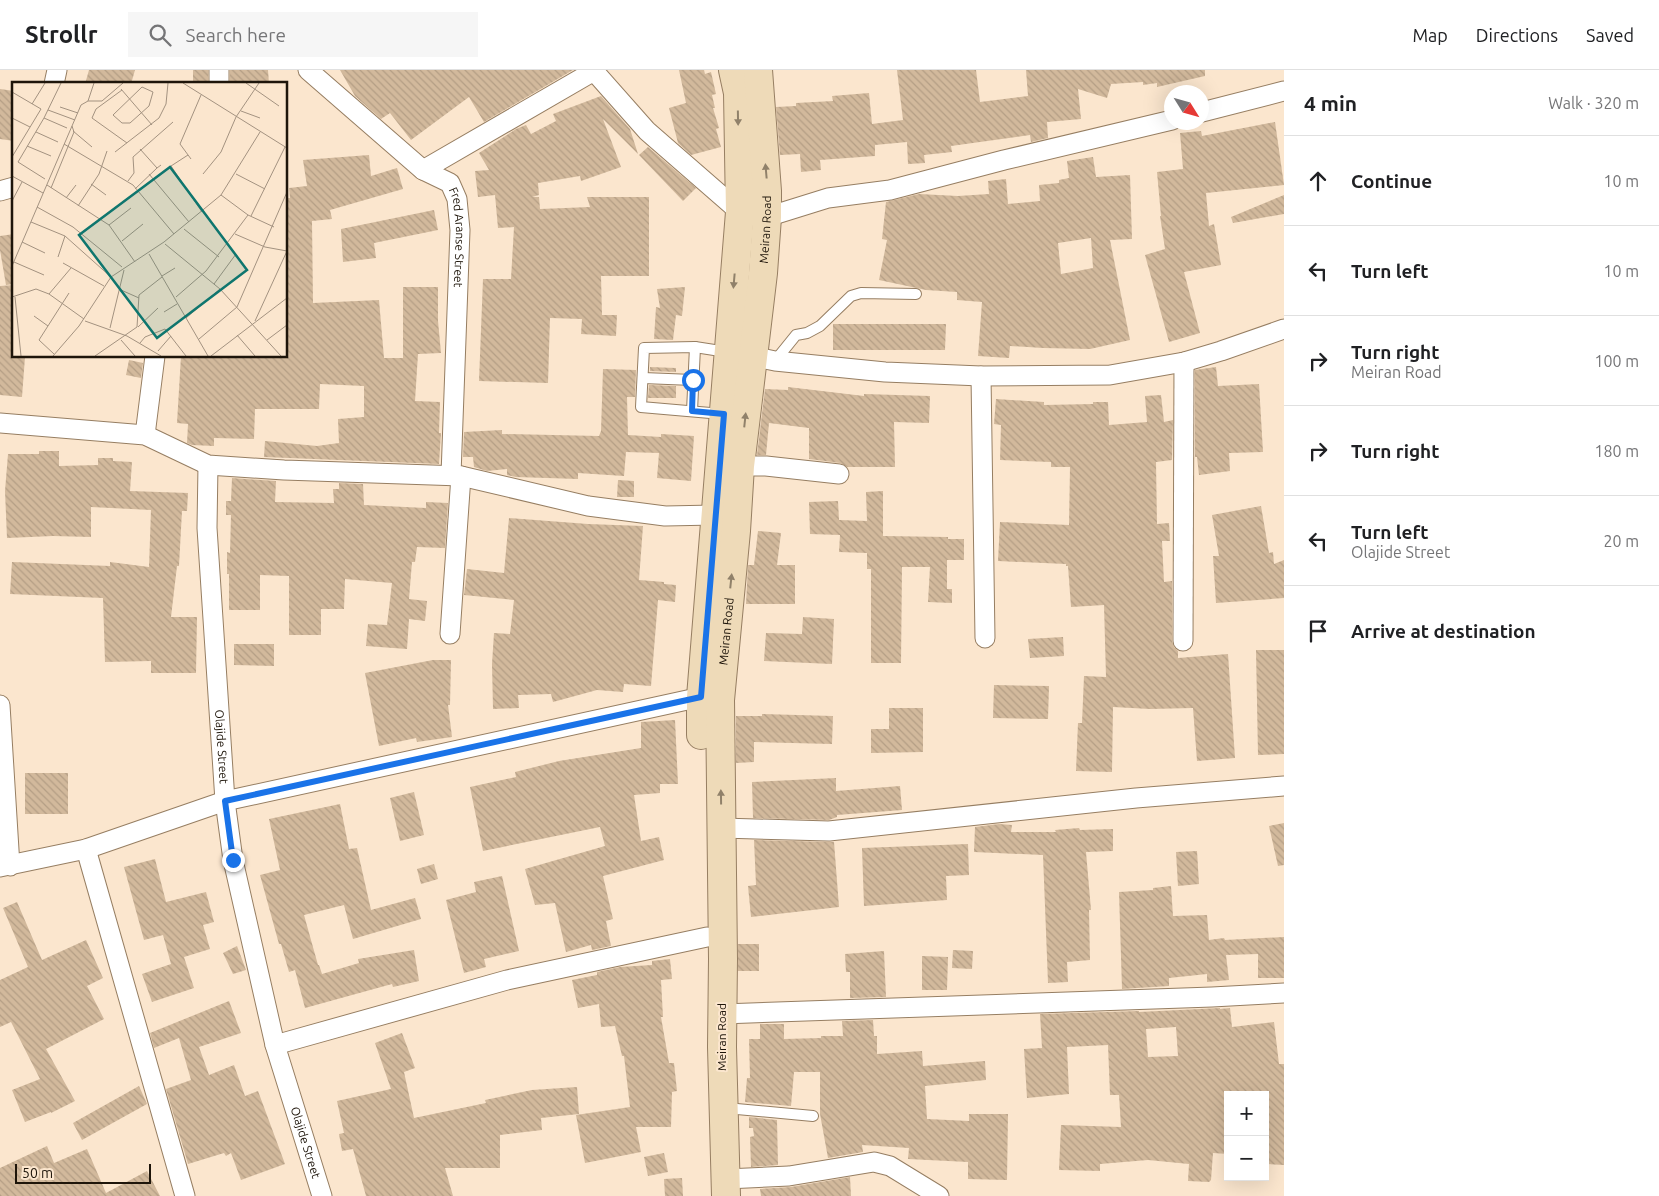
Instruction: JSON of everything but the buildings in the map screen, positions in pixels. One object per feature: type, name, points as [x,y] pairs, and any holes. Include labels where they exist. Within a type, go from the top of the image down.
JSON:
[{"type":"main road","name":"Meiran Road","points":[[719,1190],[705,1034],[707,937],[701,697],[724,414],[752,356],[740,212],[738,93],[756,71]]},
{"type":"main road","name":"Meiran Road","points":[[719,1190],[722,1108],[723,959],[720,700],[736,531],[740,466],[763,273],[767,217],[767,191],[756,71]]},
{"type":"street","name":"Fred Aranse Street","points":[[308,70],[423,170],[450,183],[457,199],[460,222],[456,475],[450,634]]},
{"type":"street","points":[[423,170],[593,70],[647,131],[740,212]]},
{"type":"street","points":[[1209,110],[1284,91]]},
{"type":"street","points":[[767,217],[828,198],[890,190],[1004,160],[1164,122]]},
{"type":"street","points":[[752,356],[884,372],[981,376],[1110,376],[1184,362],[1221,352],[1284,329]]},
{"type":"street","points":[[145,435],[155,358]]},
{"type":"street","points":[[1183,641],[1184,362]]},
{"type":"street","points":[[981,376],[985,638]]},
{"type":"street","points":[[0,423],[145,435],[208,465],[284,470],[456,475],[588,506],[665,516],[715,514]]},
{"type":"street","name":"Olajide Street","points":[[208,465],[207,528],[225,801],[233,860],[275,1045],[322,1196]]},
{"type":"street","points":[[740,466],[766,466],[839,474]]},
{"type":"street","points":[[0,705],[5,867],[86,848],[225,801],[701,697]]},
{"type":"street","points":[[722,828],[829,831],[1136,798],[1284,786]]},
{"type":"street","points":[[86,848],[185,1196]]},
{"type":"street","points":[[275,1045],[507,980],[707,937]]},
{"type":"street","points":[[722,1014],[1192,998],[1284,993]]},
{"type":"street","points":[[719,1190],[874,1162],[890,1166],[939,1196]]},
{"type":"lane","points":[[724,414],[641,407],[644,348],[695,348],[752,356],[796,334],[808,333],[820,326],[851,296],[861,293],[916,294]]},
{"type":"lane","points":[[692,411],[695,348]]},
{"type":"lane","points":[[643,378],[693,380]]},
{"type":"lane","points":[[722,1108],[813,1116]]},
{"type":"route","points":[[233,860],[225,801],[701,697],[724,414],[692,411],[693,380]]}]
